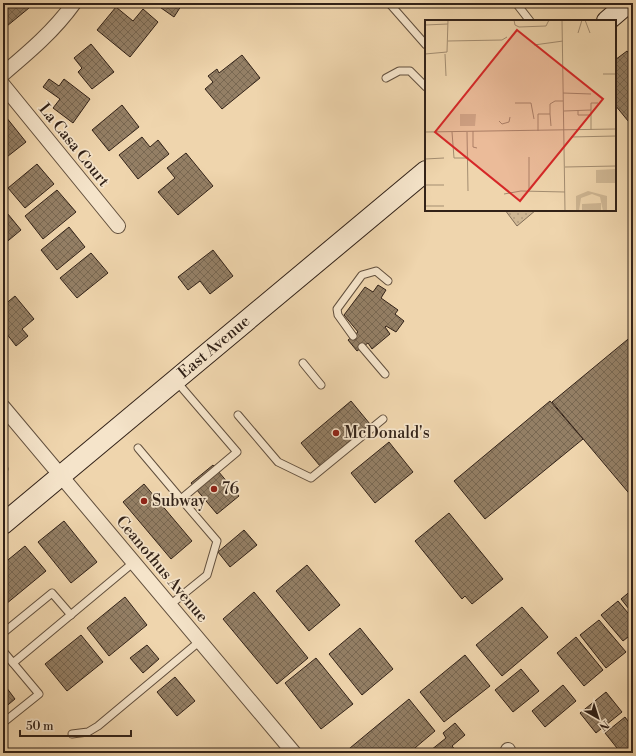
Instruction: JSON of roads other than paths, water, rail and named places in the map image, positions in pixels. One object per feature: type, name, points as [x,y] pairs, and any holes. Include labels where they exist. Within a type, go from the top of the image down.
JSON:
[{"type":"main road","points":[[608,20],[628,3]]},
{"type":"main road","name":"East Avenue","points":[[3,524],[425,172]]},
{"type":"street","points":[[3,74],[33,49],[62,19],[74,3]]},
{"type":"street","name":"La Casa Court","points":[[3,85],[118,226]]},
{"type":"street","name":"Ceanothus Avenue","points":[[3,407],[294,753]]},
{"type":"lane","points":[[389,3],[425,44]]},
{"type":"lane","points":[[516,3],[529,20]]},
{"type":"lane","points":[[386,78],[399,71],[410,71],[425,86]]},
{"type":"lane","points":[[353,336],[338,315],[337,309],[362,274],[376,271],[388,281]]},
{"type":"lane","points":[[362,347],[385,374]]},
{"type":"lane","points":[[303,363],[321,385]]},
{"type":"lane","points":[[175,380],[237,452],[181,499]]},
{"type":"lane","points":[[238,415],[278,462],[311,478],[383,419]]},
{"type":"lane","points":[[138,448],[217,541],[207,575],[170,605]]},
{"type":"lane","points":[[13,663],[134,562]]},
{"type":"lane","points":[[3,633],[52,593],[70,615]]},
{"type":"lane","points":[[72,734],[88,732],[98,726],[200,640]]},
{"type":"lane","points":[[3,651],[39,694],[4,722]]},
{"type":"place","name":"McDonald's","points":[[336,433]]},
{"type":"place","name":"76","points":[[214,489]]},
{"type":"place","name":"Subway","points":[[144,501]]}]
